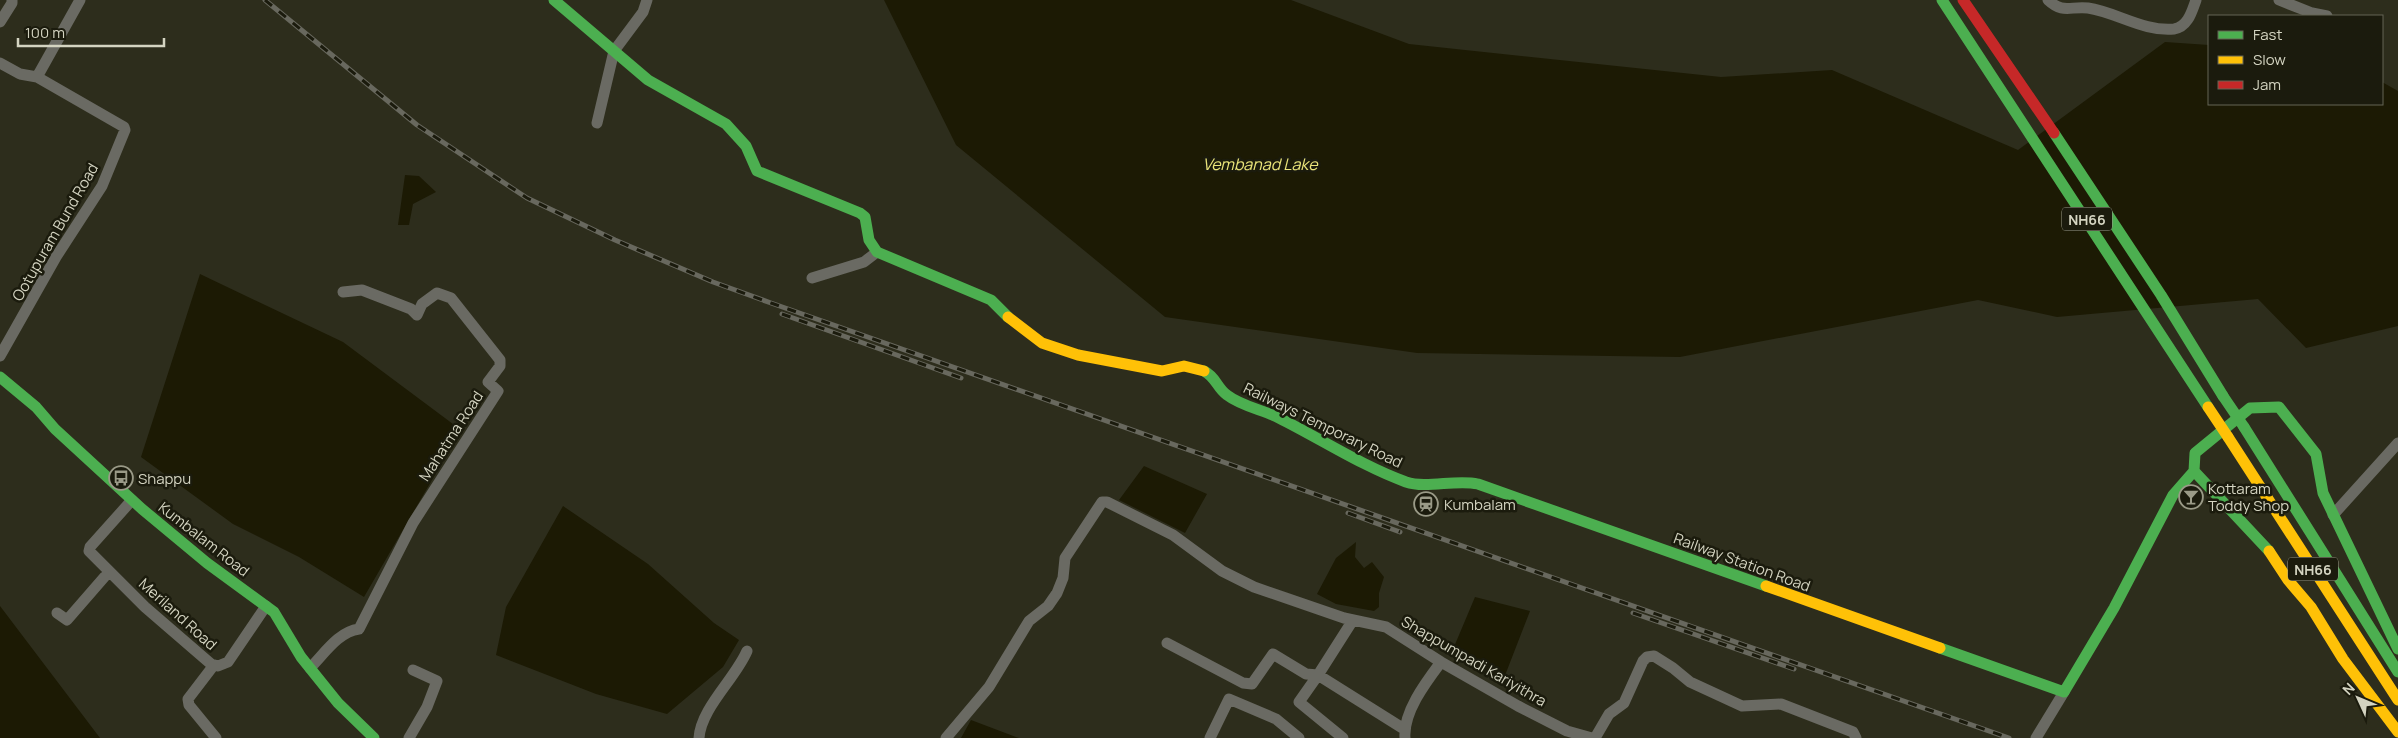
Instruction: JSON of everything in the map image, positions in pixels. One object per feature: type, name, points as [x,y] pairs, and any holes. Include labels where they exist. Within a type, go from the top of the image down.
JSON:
[{"type":"main road","points":[[554,0],[648,81],[690,105],[713,115],[731,128],[745,145],[757,171],[865,216],[868,241],[870,246],[877,252]]},
{"type":"main road","name":"NH66","points":[[1942,0],[2179,360],[2398,700]]},
{"type":"main road","name":"NH66","points":[[1963,0],[2194,348],[2398,672]]},
{"type":"main road","name":"Railways Temporary Road","points":[[877,252],[991,300],[1012,321],[1042,343],[1078,355],[1162,371],[1184,366],[1206,372],[1212,375],[1226,395],[1278,417],[1356,459],[1407,482]]},
{"type":"main road","name":"Kumbalam Road","points":[[0,376],[36,407],[56,429],[132,500],[207,563],[274,612],[301,657],[338,703],[374,738]]},
{"type":"main road","points":[[2064,692],[2114,608],[2173,495],[2194,471],[2195,453],[2250,408],[2279,407],[2296,426],[2316,454],[2323,493],[2398,649]]},
{"type":"main road","points":[[2194,471],[2270,552],[2288,580],[2311,607],[2343,659],[2398,732]]},
{"type":"main road","name":"Railway Station Road","points":[[1407,482],[1418,484],[1463,481],[1478,484],[2064,692]]},
{"type":"street","points":[[0,22],[12,0]]},
{"type":"street","points":[[0,63],[20,74],[36,77],[80,0]]},
{"type":"street","points":[[597,123],[614,51],[643,12],[647,0]]},
{"type":"street","points":[[2048,0],[2056,7],[2065,10],[2081,4],[2152,26],[2175,29],[2188,22],[2196,0]]},
{"type":"street","points":[[2279,0],[2322,15]]},
{"type":"street","name":"Ootupuram Bund Road","points":[[0,356],[56,257],[102,186],[125,130],[124,127],[36,77]]},
{"type":"street","points":[[812,278],[864,262],[877,252]]},
{"type":"street","name":"Mahatma Road","points":[[310,668],[339,638],[349,631],[359,629],[412,523],[498,390],[488,382],[500,366],[500,360],[451,298],[436,294],[422,304],[417,315],[411,309],[362,290],[343,292]]},
{"type":"street","points":[[2333,515],[2398,443]]},
{"type":"street","name":"Meriland Road","points":[[132,500],[90,547],[89,551],[145,607],[214,665],[218,666],[228,662],[266,606]]},
{"type":"street","name":"Shappumpadi Kariyithra","points":[[946,738],[989,687],[1029,621],[1048,606],[1057,593],[1063,578],[1065,558],[1102,502],[1107,502],[1173,535],[1222,571],[1254,587],[1353,620],[1386,626],[1441,662],[1567,731],[1594,738],[1610,714],[1624,703],[1643,661],[1647,657],[1654,656],[1690,682],[1742,706],[1781,704],[1853,732],[1856,738]]},
{"type":"street","points":[[57,613],[67,620],[107,574],[107,569]]},
{"type":"street","points":[[1343,738],[1299,702],[1353,620]]},
{"type":"street","points":[[1167,644],[1243,683],[1252,684],[1273,654],[1306,674],[1318,675],[1405,734],[1420,690],[1441,662]]},
{"type":"street","points":[[699,738],[708,712],[740,668],[748,651]]},
{"type":"street","points":[[214,665],[188,699],[189,705],[216,738]]},
{"type":"street","points":[[409,738],[427,707],[437,682],[413,670]]},
{"type":"street","points":[[2036,738],[2064,692]]},
{"type":"street","points":[[1210,738],[1229,699],[1276,719],[1300,738]]},
{"type":"water","name":"Vembanad Lake","points":[[884,0],[1291,0],[1409,44],[1721,77],[1832,70],[2018,150],[2165,42],[2208,45],[2208,105],[2383,105],[2383,83],[2398,91],[2398,326],[2306,348],[2258,299],[2057,317],[1978,300],[1680,357],[1417,353],[1165,317],[956,145]]},
{"type":"water","points":[[405,175],[419,176],[436,192],[413,204],[409,225],[398,225]]},
{"type":"water","points":[[200,274],[343,342],[461,430],[364,597],[299,557],[233,524],[141,457]]},
{"type":"water","points":[[1144,466],[1207,494],[1185,533],[1119,500]]},
{"type":"water","points":[[563,506],[648,564],[714,623],[739,640],[723,667],[667,714],[596,694],[496,655],[506,607]]},
{"type":"water","points":[[1356,542],[1355,557],[1364,568],[1372,562],[1384,577],[1379,593],[1379,607],[1374,611],[1336,604],[1317,594],[1336,558]]},
{"type":"water","points":[[1475,597],[1530,611],[1504,678],[1451,654]]},
{"type":"water","points":[[0,606],[100,738],[0,738]]},
{"type":"water","points":[[971,720],[1019,738],[961,738]]},
{"type":"railway","points":[[265,0],[417,125],[527,198],[615,240],[713,282],[2009,738]]},
{"type":"railway","points":[[782,314],[961,378]]},
{"type":"railway","points":[[1348,513],[1400,532]]},
{"type":"railway","points":[[1633,613],[1794,669]]},
{"type":"traffic: fast","points":[[554,0],[648,80],[726,124],[746,146],[757,171],[860,213],[865,217],[869,240],[877,252],[991,300],[1008,317]]},
{"type":"traffic: fast","points":[[1942,0],[2208,407]]},
{"type":"traffic: fast","points":[[2054,133],[2161,295],[2223,396]]},
{"type":"traffic: fast","points":[[1204,371],[1233,399],[1279,418],[1390,476],[1406,482],[1423,485],[1478,484],[1766,586]]},
{"type":"traffic: fast","points":[[0,377],[36,407],[55,429],[142,509],[207,563],[274,612],[301,657],[338,703],[374,738]]},
{"type":"traffic: fast","points":[[2223,396],[2244,427]]},
{"type":"traffic: fast","points":[[2269,551],[2194,471],[2195,453],[2250,408],[2279,407],[2316,454],[2323,493],[2398,649]]},
{"type":"traffic: fast","points":[[2244,427],[2398,672]]},
{"type":"traffic: fast","points":[[1940,648],[2064,692],[2114,608],[2173,495],[2194,471]]},
{"type":"traffic: slow","points":[[1008,317],[1042,343],[1078,355],[1162,371],[1184,366],[1204,371]]},
{"type":"traffic: slow","points":[[2208,407],[2228,437]]},
{"type":"traffic: slow","points":[[2228,437],[2398,700]]},
{"type":"traffic: slow","points":[[2269,551],[2288,580],[2311,607],[2343,659],[2398,732]]},
{"type":"traffic: slow","points":[[1766,586],[1940,648]]},
{"type":"traffic: jam","points":[[1963,0],[2054,133]]},
{"type":"place","name":"Shappu","points":[[121,478]]},
{"type":"place","name":"Kottaram Toddy Shop","points":[[2191,497]]},
{"type":"place","name":"Kumbalam","points":[[1426,504]]}]
